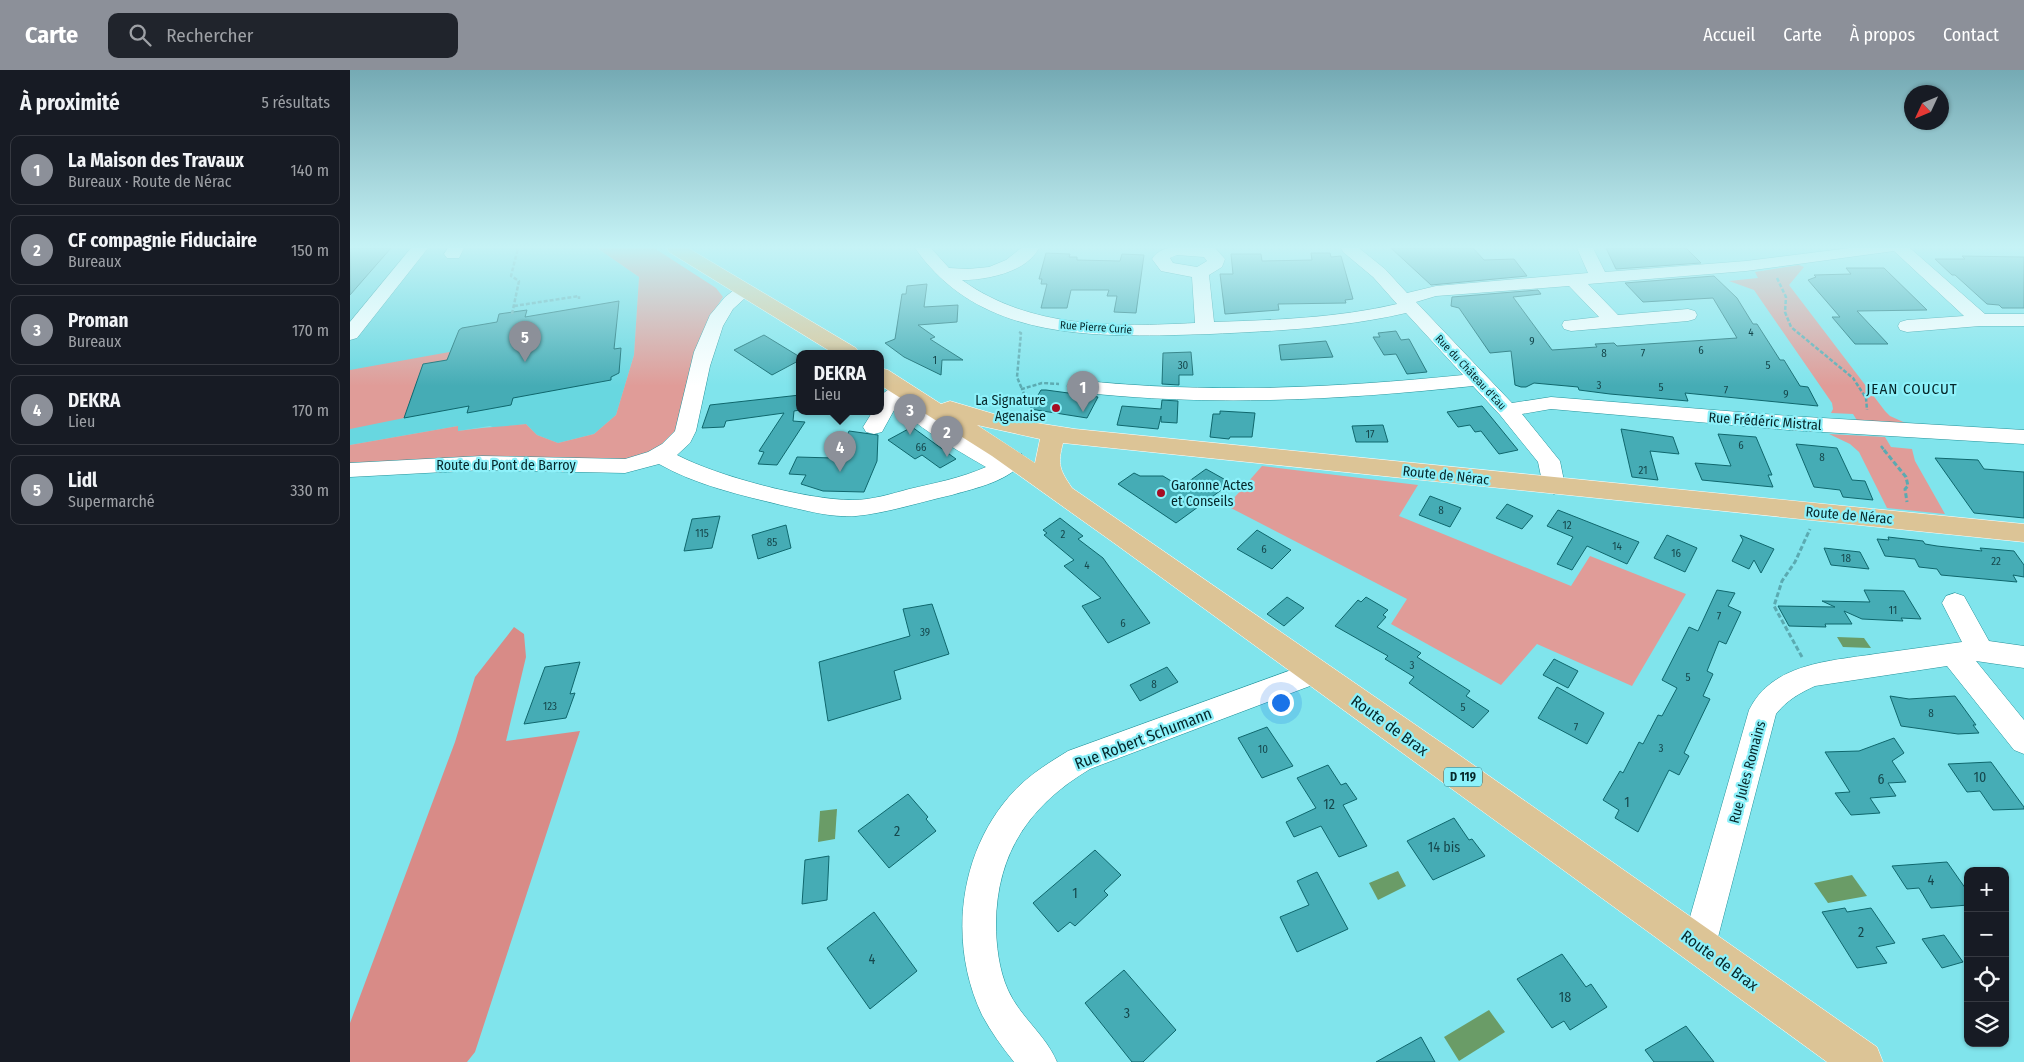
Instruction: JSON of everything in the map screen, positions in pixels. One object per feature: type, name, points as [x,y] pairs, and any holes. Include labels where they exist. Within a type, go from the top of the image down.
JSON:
[{"type":"main road","points":[[751,294],[843,350]]},
{"type":"main road","name":"Route de Nérac","points":[[884,375],[961,412],[1053,434],[2024,533]]},
{"type":"main road","name":"D 119","points":[[884,376],[1008,463]]},
{"type":"main road","points":[[1008,463],[1053,434]]},
{"type":"main road","name":"Route de Brax","points":[[1053,434],[1046,460],[1047,469],[1049,476],[1063,494]]},
{"type":"main road","name":"Route de Brax","points":[[1008,463],[1063,494],[1316,672],[1862,1062]]},
{"type":"street","points":[[350,334],[382,294]]},
{"type":"street","name":"Route du Pont de Barroy","points":[[350,470],[482,463],[625,466],[642,463],[661,456],[672,449],[684,436],[706,347],[715,323],[726,305],[739,294]]},
{"type":"street","name":"Rue Pierre Curie","points":[[973,294],[1011,313],[1056,324],[1093,328],[1205,328],[1345,320],[1407,303],[1428,294]]},
{"type":"street","points":[[999,294],[999,299],[1011,313]]},
{"type":"street","points":[[1202,294],[1205,328]]},
{"type":"street","name":"Rue du Château d'Eau","points":[[1399,294],[1507,410],[1549,461],[1554,486]]},
{"type":"street","points":[[1588,294],[1613,321]]},
{"type":"street","points":[[1951,294],[1980,320]]},
{"type":"street","points":[[1571,325],[1688,315]]},
{"type":"street","points":[[1907,326],[1980,320],[2024,320]]},
{"type":"street","points":[[1077,386],[1169,395],[1232,396],[1363,390],[1478,379]]},
{"type":"street","points":[[884,409],[891,397],[907,394]]},
{"type":"street","name":"Rue Frédéric Mistral","points":[[1507,410],[1550,403],[1876,429],[2024,437]]},
{"type":"street","points":[[874,427],[881,415]]},
{"type":"street","points":[[661,456],[685,469],[757,491],[820,506],[846,507],[886,503],[971,482],[985,477],[1008,463]]},
{"type":"street","points":[[1955,603],[1968,653],[2024,741]]},
{"type":"street","name":"Rue Jules Romains","points":[[1699,945],[1764,710],[1779,690],[1812,675],[1968,653],[2024,657]]},
{"type":"street","name":"Rue Robert Schumann","points":[[1038,1062],[1011,1027],[992,995],[982,964],[977,921],[981,888],[990,858],[998,840],[1016,811],[1050,778],[1079,760],[1316,672]]},
{"type":"path","points":[[512,314],[516,294]]},
{"type":"path","points":[[1784,294],[1786,297],[1785,312],[1790,327],[1853,378],[1866,398],[1867,413],[1876,429],[1881,447],[1906,477],[1909,510]]},
{"type":"path","points":[[514,306],[579,296],[579,299]]},
{"type":"path","points":[[1011,313],[1016,331],[1021,333],[1017,377],[1027,401]]},
{"type":"path","points":[[1022,389],[1042,383],[1077,386]]},
{"type":"path","points":[[1812,675],[1774,606],[1782,581],[1795,562],[1814,524]]},
{"type":"shaded area","points":[[350,294],[638,294],[634,355],[616,415],[594,434],[558,443],[537,435],[526,424],[495,428],[490,426],[458,431],[458,426],[350,445]]},
{"type":"shaded area","points":[[638,294],[721,294],[723,297],[712,314],[682,423],[668,442],[658,450],[626,459],[487,457],[350,463],[350,445],[458,426],[458,431],[526,424],[537,435],[558,443],[594,434],[616,415],[634,355]]},
{"type":"shaded area","points":[[1757,294],[1796,294],[1885,411],[1890,416],[1910,425],[1858,422],[1853,414],[1831,413],[1833,409],[1832,403]]},
{"type":"shaded area","points":[[455,351],[452,359],[423,365],[404,418],[350,429],[350,370]]},
{"type":"shaded area","points":[[1829,434],[1885,437],[1891,447],[1912,449],[1915,461],[1945,514],[1887,508],[1859,452],[1850,444]]},
{"type":"shaded area","points":[[1262,466],[1418,485],[1399,516],[1571,586],[1590,556],[1686,594],[1632,686],[1537,644],[1501,685],[1391,624],[1407,599],[1227,506]]},
{"type":"shaded area","points":[[514,627],[524,634],[526,657],[506,741],[580,731],[475,1052],[467,1062],[350,1062],[350,1023],[455,742],[475,677]]},
{"type":"shaded area","points":[[1837,637],[1864,638],[1871,648],[1843,647]]},
{"type":"shaded area","points":[[837,809],[835,839],[818,842],[820,811]]},
{"type":"shaded area","points":[[1398,871],[1406,886],[1378,900],[1369,883]]},
{"type":"shaded area","points":[[1852,875],[1867,896],[1828,903],[1814,883]]},
{"type":"shaded area","points":[[1489,1010],[1505,1032],[1459,1061],[1444,1037]]},
{"type":"building","points":[[902,294],[926,294],[924,307],[958,305],[957,322],[918,325],[935,337],[930,339],[963,360],[942,360],[941,375],[904,357],[885,343],[895,339]]},
{"type":"building","points":[[1044,294],[1070,294],[1067,308],[1041,308]]},
{"type":"building","points":[[1108,294],[1139,294],[1136,313],[1114,312],[1117,296],[1107,296]]},
{"type":"building","points":[[1223,294],[1352,294],[1353,299],[1345,300],[1346,303],[1278,304],[1279,310],[1225,314]]},
{"type":"building","points":[[1485,294],[1538,294],[1513,297],[1552,350],[1597,347],[1595,344],[1614,343],[1617,346],[1737,338],[1713,298],[1643,302],[1636,294],[1733,294],[1753,324],[1757,324],[1780,360],[1784,360],[1800,386],[1808,387],[1818,406],[1685,393],[1688,401],[1610,394],[1579,390],[1578,387],[1534,383],[1521,387],[1515,385],[1511,351],[1490,353],[1459,308],[1451,306],[1452,297]]},
{"type":"building","points":[[1820,294],[1911,294],[1927,310],[1857,311],[1888,344],[1855,344],[1832,317],[1840,317]]},
{"type":"building","points":[[1976,294],[2024,294],[2024,308],[2002,308],[1999,305],[1987,304]]},
{"type":"building","points":[[619,301],[614,349],[621,348],[619,373],[611,377],[611,380],[513,398],[511,405],[467,413],[469,406],[404,418],[423,364],[447,360],[459,330],[462,328],[497,322],[499,314],[527,310],[525,317]]},
{"type":"building","points":[[1396,331],[1401,340],[1409,339],[1427,372],[1407,374],[1396,354],[1384,355],[1373,337],[1380,337],[1378,333]]},
{"type":"building","points":[[764,335],[796,355],[796,362],[772,375],[734,350]]},
{"type":"building","points":[[1326,341],[1333,357],[1281,360],[1279,345]]},
{"type":"building","points":[[1191,352],[1193,375],[1179,375],[1179,385],[1162,384],[1163,353]]},
{"type":"building","points":[[1041,390],[1098,397],[1087,418],[1030,409]]},
{"type":"building","points":[[796,395],[796,411],[794,411],[793,421],[805,422],[777,465],[758,464],[764,452],[759,451],[784,413],[726,421],[724,427],[702,428],[710,405]]},
{"type":"building","points":[[1162,400],[1178,401],[1177,423],[1161,422],[1161,416],[1158,429],[1117,425],[1122,406],[1161,409]]},
{"type":"building","points":[[1482,406],[1518,450],[1499,454],[1481,431],[1475,432],[1470,425],[1458,427],[1447,412]]},
{"type":"building","points":[[1220,411],[1255,413],[1252,437],[1230,437],[1229,439],[1210,437],[1213,414],[1220,414]]},
{"type":"building","points":[[1383,425],[1388,442],[1356,442],[1352,426]]},
{"type":"building","points":[[912,427],[956,459],[940,468],[922,455],[915,459],[888,440]]},
{"type":"building","points":[[1621,429],[1673,437],[1679,454],[1650,451],[1658,480],[1632,477]]},
{"type":"building","points":[[849,431],[878,435],[877,461],[864,492],[823,491],[801,484],[806,475],[789,474],[797,457],[833,458],[838,456]]},
{"type":"building","points":[[1718,434],[1756,437],[1772,475],[1768,475],[1773,487],[1702,480],[1695,463],[1731,466]]},
{"type":"building","points":[[1796,444],[1837,448],[1852,480],[1865,481],[1873,500],[1843,497],[1840,490],[1814,487]]},
{"type":"building","points":[[1935,458],[1978,460],[1984,469],[2024,472],[2024,518],[1974,513]]},
{"type":"building","name":"Garonne Actes et Conseils","points":[[1206,469],[1231,483],[1176,523],[1118,484],[1134,473],[1140,476],[1163,476],[1181,487]]},
{"type":"building","points":[[1430,496],[1461,508],[1450,527],[1419,515]]},
{"type":"building","points":[[1507,504],[1533,516],[1522,529],[1496,518]]},
{"type":"building","points":[[1558,510],[1639,542],[1627,564],[1587,546],[1572,570],[1557,564],[1573,537],[1547,526]]},
{"type":"building","points":[[720,516],[712,548],[684,551],[692,519]]},
{"type":"building","points":[[1060,518],[1083,536],[1078,539],[1103,558],[1150,623],[1108,643],[1082,606],[1101,598],[1064,566],[1074,560],[1044,535],[1047,533],[1043,530]]},
{"type":"building","points":[[786,525],[791,548],[758,559],[752,535]]},
{"type":"building","points":[[1257,530],[1291,550],[1272,569],[1237,549]]},
{"type":"building","points":[[1667,535],[1697,548],[1685,572],[1654,558]]},
{"type":"building","points":[[1740,535],[1774,549],[1761,573],[1754,560],[1749,569],[1732,561],[1743,540]]},
{"type":"building","points":[[1888,537],[1923,541],[1925,544],[1937,546],[1982,551],[1980,548],[2014,551],[2024,565],[2024,577],[2013,575],[2017,582],[1941,575],[1937,569],[1919,567],[1915,559],[1885,556],[1877,539],[1889,540]]},
{"type":"building","points":[[1824,548],[1860,552],[1869,569],[1831,565]]},
{"type":"building","points":[[1717,590],[1735,593],[1728,606],[1741,612],[1726,644],[1719,641],[1707,671],[1713,674],[1703,696],[1710,699],[1684,753],[1689,756],[1679,775],[1669,770],[1638,832],[1615,818],[1619,810],[1603,800],[1620,771],[1623,773],[1639,742],[1643,744],[1658,715],[1662,716],[1677,688],[1662,680],[1689,627],[1698,631]]},
{"type":"building","points":[[1864,590],[1904,591],[1921,619],[1901,618],[1903,621],[1862,619],[1844,611],[1852,624],[1825,624],[1826,627],[1789,626],[1778,606],[1835,607],[1822,601],[1870,602]]},
{"type":"building","points":[[1287,597],[1304,608],[1284,626],[1267,614]]},
{"type":"building","points":[[1366,597],[1388,610],[1383,615],[1386,617],[1377,627],[1421,653],[1417,657],[1470,691],[1466,696],[1489,711],[1473,728],[1409,683],[1414,677],[1385,659],[1388,656],[1335,626],[1358,600],[1361,602]]},
{"type":"building","points":[[932,604],[949,654],[894,671],[901,699],[828,721],[819,662],[910,636],[903,609]]},
{"type":"building","points":[[1554,659],[1578,671],[1568,688],[1543,675]]},
{"type":"building","points":[[580,662],[570,694],[575,693],[566,718],[524,724],[545,667]]},
{"type":"building","points":[[1167,667],[1178,682],[1140,701],[1130,685]]},
{"type":"building","points":[[1557,687],[1604,713],[1587,744],[1538,718]]},
{"type":"building","points":[[1890,696],[1909,699],[1955,696],[1976,725],[1973,725],[1979,733],[1958,734],[1901,726]]},
{"type":"building","points":[[1267,727],[1293,766],[1262,778],[1238,738]]},
{"type":"building","points":[[1894,738],[1904,753],[1892,761],[1906,782],[1888,783],[1896,796],[1870,798],[1880,813],[1851,815],[1835,793],[1850,792],[1825,752],[1859,751]]},
{"type":"building","points":[[1991,762],[2024,809],[1993,810],[1980,791],[1967,792],[1948,764]]},
{"type":"building","points":[[1328,765],[1341,785],[1346,783],[1357,799],[1343,805],[1367,846],[1339,857],[1321,826],[1294,837],[1286,822],[1316,808],[1297,778]]},
{"type":"building","points":[[908,794],[928,817],[926,819],[936,831],[889,868],[858,831]]},
{"type":"building","points":[[1454,818],[1469,840],[1472,839],[1485,856],[1433,880],[1407,841]]},
{"type":"building","points":[[1095,850],[1121,875],[1104,891],[1108,895],[1075,926],[1070,922],[1058,932],[1033,903]]},
{"type":"building","points":[[829,856],[827,900],[802,904],[805,860]]},
{"type":"building","points":[[1947,862],[1964,886],[1964,905],[1931,908],[1919,888],[1907,889],[1892,866]]},
{"type":"building","points":[[1317,872],[1348,929],[1297,952],[1280,917],[1309,905],[1297,881]]},
{"type":"building","points":[[1845,908],[1847,912],[1871,908],[1895,943],[1876,947],[1887,963],[1857,968],[1822,912]]},
{"type":"building","points":[[874,912],[917,971],[870,1009],[827,948]]},
{"type":"building","points":[[1944,935],[1963,962],[1942,968],[1922,939]]},
{"type":"building","points":[[1562,954],[1586,987],[1591,984],[1607,1007],[1570,1030],[1564,1021],[1552,1028],[1517,979]]},
{"type":"building","points":[[1124,970],[1176,1030],[1143,1062],[1132,1062],[1085,1003]]},
{"type":"building","points":[[1686,1026],[1714,1062],[1654,1062],[1645,1050]]},
{"type":"building","points":[[1421,1037],[1435,1062],[1376,1062]]},
{"type":"place","name":"Lidl","points":[[525,362]]},
{"type":"place","name":"La Signature Agenaise","points":[[1056,408]]},
{"type":"place","name":"La Maison des Travaux","points":[[1083,412]]},
{"type":"place","name":"Proman","points":[[910,435]]},
{"type":"place","name":"CF compagnie Fiduciaire","points":[[947,457]]},
{"type":"place","name":"DEKRA","points":[[840,472]]},
{"type":"place","name":"Garonne Actes et Conseils","points":[[1161,493]]},
{"type":"district","name":"JEAN COUCUT","points":[[1912,389]]}]
